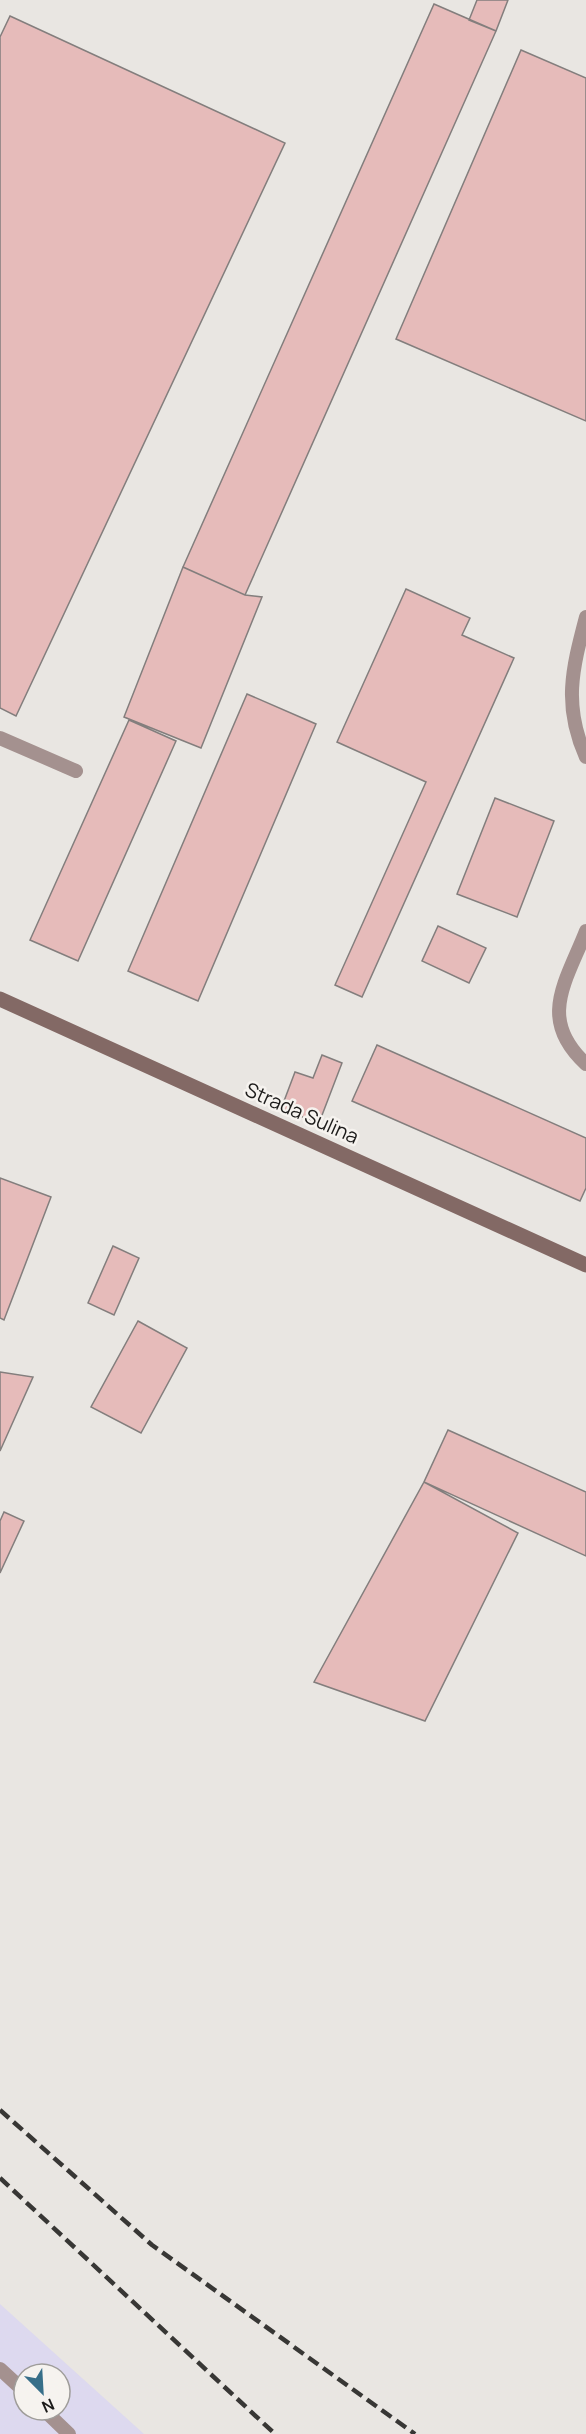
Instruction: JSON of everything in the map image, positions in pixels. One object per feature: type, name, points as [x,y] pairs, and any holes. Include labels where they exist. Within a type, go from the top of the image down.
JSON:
[{"type":"street","name":"Strada Sulina","points":[[0,999],[586,1265]]},
{"type":"lane","points":[[586,617],[575,663],[570,706],[577,737],[586,757]]},
{"type":"lane","points":[[0,738],[76,771]]},
{"type":"lane","points":[[586,931],[557,1004],[562,1032],[576,1055],[586,1064]]},
{"type":"lane","points":[[0,2368],[12,2380]]},
{"type":"lane","points":[[56,2422],[69,2434]]},
{"type":"shaded area","points":[[0,2304],[64,2362],[12,2362],[12,2422],[72,2422],[72,2369],[144,2434],[0,2434]]},
{"type":"building","points":[[477,0],[508,0],[496,31],[469,20]]},
{"type":"building","points":[[434,4],[496,31],[245,595],[183,567]]},
{"type":"building","points":[[10,16],[285,143],[16,716],[0,708],[0,37]]},
{"type":"building","points":[[521,50],[586,78],[586,421],[396,339]]},
{"type":"building","points":[[183,567],[245,595],[262,597],[201,748],[124,717]]},
{"type":"building","points":[[406,589],[470,618],[462,635],[514,658],[362,997],[335,985],[426,782],[337,742]]},
{"type":"building","points":[[247,694],[316,724],[198,1001],[128,971]]},
{"type":"building","points":[[129,720],[176,741],[78,961],[30,940]]},
{"type":"building","points":[[495,798],[554,821],[517,917],[457,894]]},
{"type":"building","points":[[438,926],[486,948],[469,983],[422,961]]},
{"type":"building","points":[[377,1045],[586,1138],[586,1188],[580,1201],[352,1101]]},
{"type":"building","points":[[322,1055],[342,1063],[319,1123],[281,1109],[295,1072],[313,1078]]},
{"type":"building","points":[[0,1178],[51,1197],[4,1320],[0,1318]]},
{"type":"building","points":[[113,1246],[139,1258],[114,1315],[88,1303]]},
{"type":"building","points":[[138,1321],[187,1348],[141,1433],[91,1407]]},
{"type":"building","points":[[0,1372],[33,1377],[0,1451]]},
{"type":"building","points":[[448,1430],[586,1492],[586,1556],[424,1482]]},
{"type":"building","points":[[424,1482],[518,1533],[425,1721],[314,1682]]},
{"type":"building","points":[[4,1512],[24,1521],[0,1573],[0,1521]]},
{"type":"railway","points":[[0,2110],[152,2245],[415,2434]]},
{"type":"railway","points":[[0,2178],[275,2434]]}]
